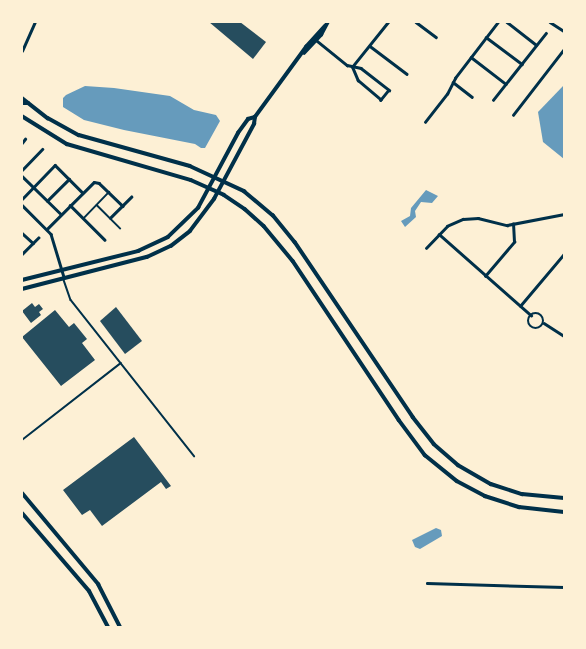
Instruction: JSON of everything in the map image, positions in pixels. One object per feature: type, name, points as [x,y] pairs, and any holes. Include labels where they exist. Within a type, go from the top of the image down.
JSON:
[{"type":"main road","points":[[22,280],[61,269],[138,251],[158,243],[189,219],[209,188],[244,123],[255,116],[328,22]]},
{"type":"main road","points":[[304,53],[306,47],[325,26]]},
{"type":"main road","points":[[22,98],[48,118],[79,135],[190,166],[215,175],[224,179],[263,206],[295,242],[412,417],[445,454],[470,473],[499,487],[536,497],[564,498]]},
{"type":"main road","points":[[22,103],[28,103]]},
{"type":"main road","points":[[22,116],[67,144],[191,180],[217,192],[254,216],[277,240],[399,420],[425,455],[457,481],[485,496],[519,507],[564,512]]},
{"type":"main road","points":[[22,289],[64,277],[139,260],[171,246],[197,223],[217,192],[254,124],[255,116]]},
{"type":"main road","points":[[22,493],[98,584],[120,627]]},
{"type":"main road","points":[[22,513],[89,591],[108,627]]},
{"type":"street","points":[[22,51],[35,22]]},
{"type":"street","points":[[352,67],[388,22]]},
{"type":"street","points":[[416,22],[436,37]]},
{"type":"street","points":[[425,122],[498,22]]},
{"type":"street","points":[[507,22],[536,45]]},
{"type":"street","points":[[550,22],[564,31]]},
{"type":"street","points":[[493,100],[546,33]]},
{"type":"street","points":[[486,37],[522,64]]},
{"type":"street","points":[[315,40],[352,67],[361,68],[389,90],[381,100],[358,81],[352,67]]},
{"type":"street","points":[[370,46],[407,74]]},
{"type":"street","points":[[513,115],[564,49]]},
{"type":"street","points":[[471,57],[506,84]]},
{"type":"street","points":[[453,82],[472,97]]},
{"type":"street","points":[[22,143],[25,139]]},
{"type":"street","points":[[22,170],[42,150]]},
{"type":"street","points":[[22,199],[55,165],[82,192]]},
{"type":"street","points":[[22,176],[61,214]]},
{"type":"street","points":[[47,201],[69,179]]},
{"type":"street","points":[[47,229],[82,192],[96,182],[123,206]]},
{"type":"street","points":[[110,218],[131,197]]},
{"type":"street","points":[[22,205],[47,229],[55,241],[64,277]]},
{"type":"street","points":[[70,205],[105,240]]},
{"type":"street","points":[[426,248],[450,224],[474,218],[500,225],[513,224],[564,214]]},
{"type":"street","points":[[485,276],[514,242],[513,224]]},
{"type":"street","points":[[22,233],[33,243]]},
{"type":"street","points":[[439,234],[531,315],[540,314],[544,323],[563,334]]},
{"type":"street","points":[[22,254],[38,238]]},
{"type":"street","points":[[520,306],[564,254]]},
{"type":"street","points":[[531,315],[528,323],[532,328],[540,328],[544,323]]},
{"type":"street","points":[[427,583],[564,587]]},
{"type":"lane","points":[[84,219],[109,192]]},
{"type":"lane","points":[[97,205],[120,228]]},
{"type":"lane","points":[[64,277],[72,300],[194,456]]},
{"type":"lane","points":[[22,440],[121,363]]},
{"type":"water","points":[[564,85],[564,159],[543,142],[538,112]]},
{"type":"water","points":[[85,86],[114,88],[170,96],[194,110],[216,115],[220,121],[205,148],[201,148],[195,144],[124,130],[84,120],[63,107],[63,98]]},
{"type":"water","points":[[426,190],[438,196],[432,203],[421,202],[415,211],[416,217],[405,227],[401,221],[410,216],[411,208]]},
{"type":"water","points":[[436,528],[441,530],[442,536],[420,549],[415,547],[412,540]]},
{"type":"building","points":[[209,22],[240,22],[266,42],[253,59]]},
{"type":"building","points":[[32,303],[35,307],[39,304],[43,309],[39,312],[41,315],[31,323],[22,311]]},
{"type":"building","points":[[116,307],[142,341],[125,354],[100,321]]},
{"type":"building","points":[[55,310],[69,327],[74,323],[87,339],[82,343],[95,360],[61,386],[22,337]]},
{"type":"building","points":[[134,437],[171,486],[166,489],[161,482],[102,526],[90,510],[82,515],[63,490]]}]
